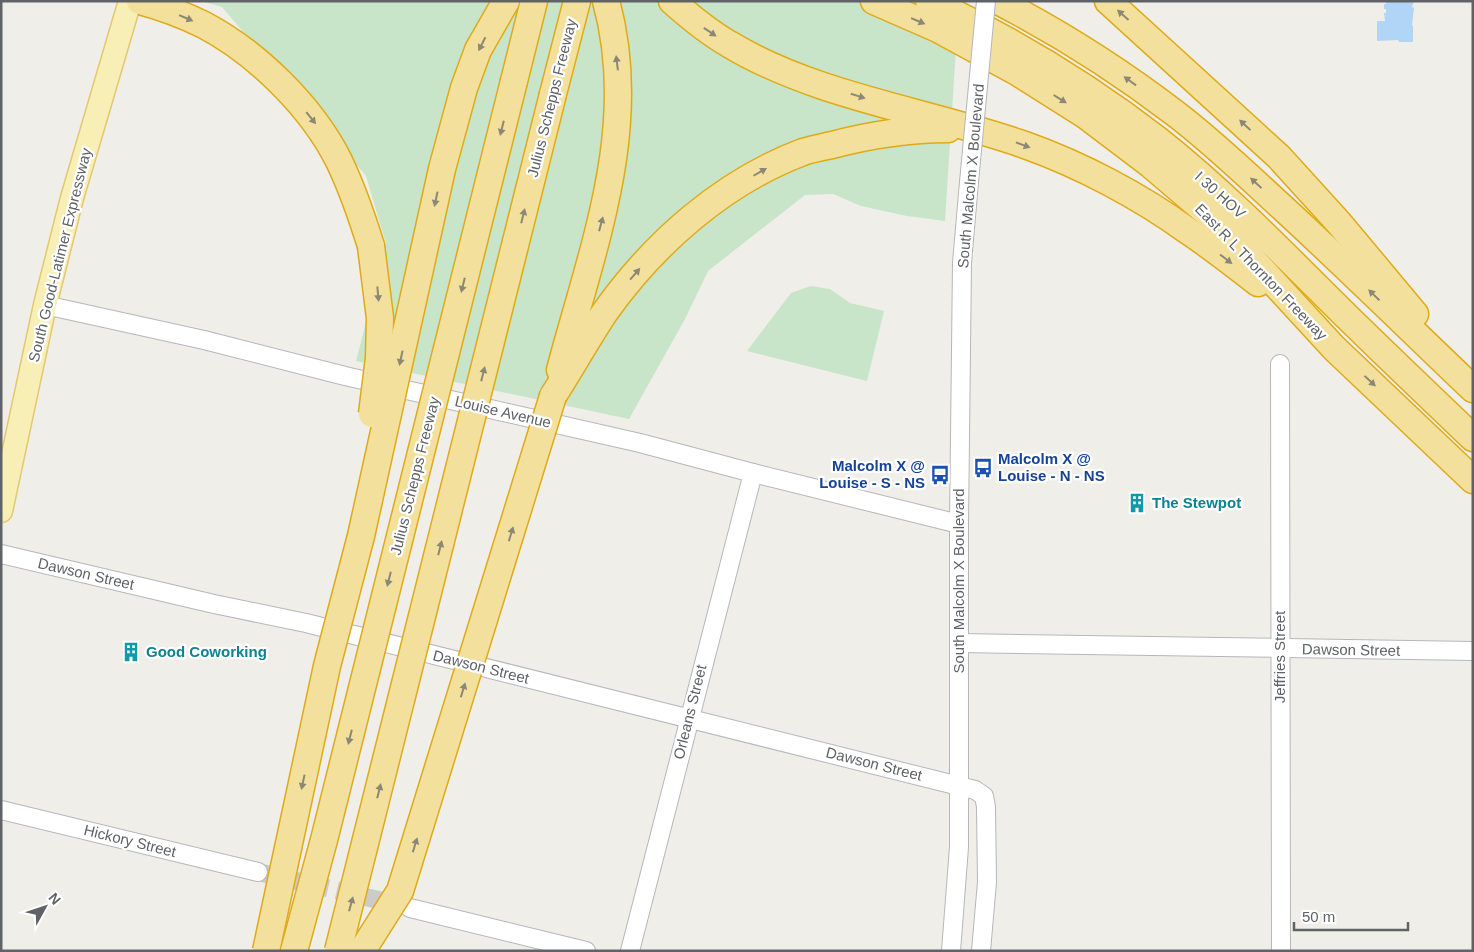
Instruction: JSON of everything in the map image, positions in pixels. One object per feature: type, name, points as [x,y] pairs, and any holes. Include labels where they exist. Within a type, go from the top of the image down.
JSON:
[{"type":"highway","points":[[266,951],[327,666],[361,536],[453,127],[464,88],[478,50],[506,1]]},
{"type":"highway","name":"Julius Schepps Freeway","points":[[294,951],[324,840],[534,1]]},
{"type":"highway","name":"Julius Schepps Freeway","points":[[338,951],[576,1]]},
{"type":"highway","points":[[362,951],[400,891],[553,396],[607,200],[616,147],[619,92],[618,64],[606,1]]},
{"type":"highway","points":[[672,1],[691,18],[730,45],[783,71],[864,98],[977,129],[1026,146],[1076,166],[1125,191],[1187,230],[1260,284],[1334,348]]},
{"type":"highway","name":"East R L Thornton Freeway","points":[[874,1],[938,29],[1017,72],[1100,126],[1152,165],[1231,236],[1334,348],[1473,480]]},
{"type":"highway","name":"I 30 HOV","points":[[929,1],[1006,40],[1056,69],[1100,97],[1158,141],[1201,176],[1261,231],[1473,438]]},
{"type":"highway","name":"I 30 HOV","points":[[956,1],[1011,30],[1072,66],[1171,137],[1270,227],[1473,423]]},
{"type":"highway","points":[[998,1],[1027,16],[1103,62],[1177,115],[1313,236],[1473,389]]},
{"type":"highway","points":[[1108,1],[1279,157],[1317,197],[1473,384]]},
{"type":"highway","points":[[132,5],[161,7],[204,25],[237,46],[272,75],[296,99],[316,125],[338,160],[358,204],[371,246],[380,318],[380,358],[370,430],[348,533],[327,666]]},
{"type":"highway","points":[[553,396],[605,313],[630,280],[657,250],[689,220],[723,194],[764,169],[804,152],[855,139],[909,131],[977,129]]},
{"type":"main road","name":"South Good-Latimer Expressway","points":[[2,505],[45,305],[72,198],[132,5]]},
{"type":"street","name":"South Malcolm X Boulevard","points":[[951,951],[959,847],[959,524],[962,263],[986,1]]},
{"type":"street","name":"Louise Avenue","points":[[45,305],[204,340],[345,376],[640,443],[959,524]]},
{"type":"street","name":"Jeffries Street","points":[[1280,364],[1281,951]]},
{"type":"street","name":"Orleans Street","points":[[630,951],[688,718],[753,473]]},
{"type":"street","name":"Dawson Street","points":[[1,554],[306,624],[688,718],[959,794],[975,790],[984,796],[986,807],[987,882],[981,951]]},
{"type":"street","name":"Dawson Street","points":[[959,643],[1473,651]]},
{"type":"street","name":"Hickory Street","points":[[1,810],[258,872]]},
{"type":"street","points":[[410,908],[586,951]]},
{"type":"green space","points":[[201,1],[959,1],[945,221],[907,216],[861,206],[833,194],[805,195],[708,271],[685,319],[629,419],[356,361],[386,244],[366,176],[222,7]]},
{"type":"green space","points":[[811,286],[830,289],[850,303],[884,311],[867,381],[747,351],[791,293]]},
{"type":"water","points":[[1386,1],[1414,1],[1412,7],[1414,8],[1413,42],[1399,42],[1398,40],[1377,41],[1377,21],[1385,21],[1384,13],[1386,13],[1386,9],[1384,9],[1384,4],[1386,4]]},
{"type":"tunnel","points":[[258,872],[400,905]]},
{"type":"place","name":"Malcolm X @ Louise - N - NS","points":[[983,468]]},
{"type":"place","name":"Malcolm X @ Louise - S - NS","points":[[940,475]]},
{"type":"place","name":"The Stewpot","points":[[1137,503]]},
{"type":"place","name":"Good Coworking","points":[[131,652]]}]
